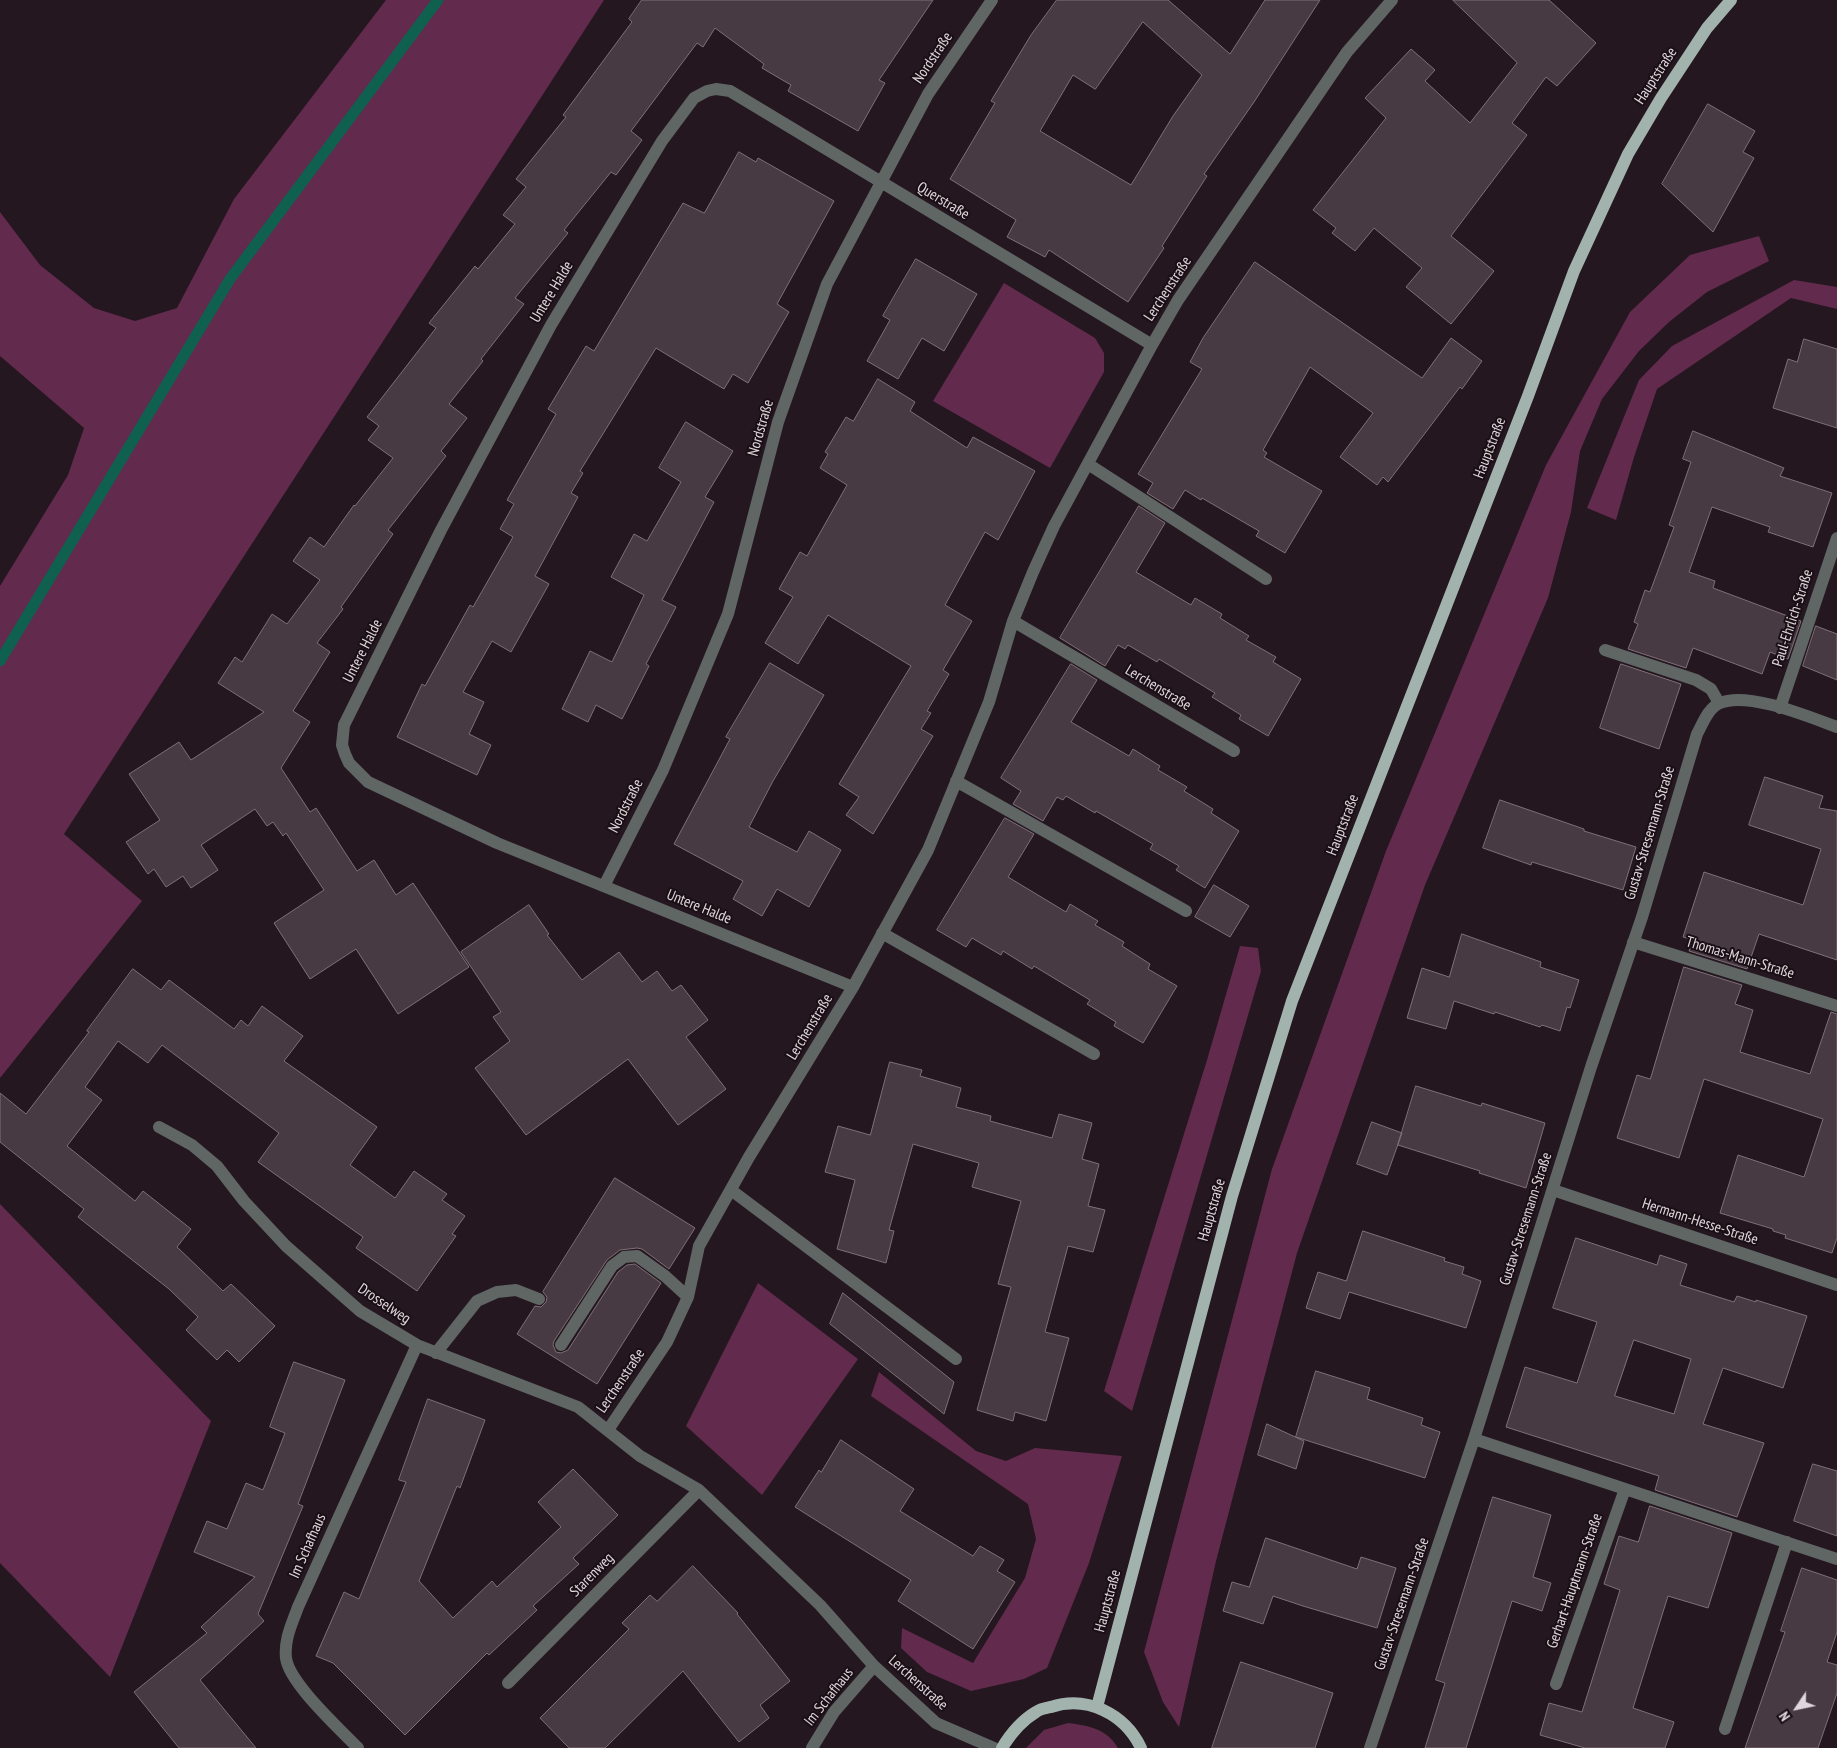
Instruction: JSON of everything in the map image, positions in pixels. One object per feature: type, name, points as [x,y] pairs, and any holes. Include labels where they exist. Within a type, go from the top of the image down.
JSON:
[{"type":"main road","name":"Hauptstraße","points":[[1097,1707],[1232,1196],[1292,1001],[1507,450],[1574,271],[1632,146],[1707,28],[1732,0]]},
{"type":"main road","points":[[1002,1748],[1013,1730],[1037,1711],[1062,1703],[1082,1703],[1097,1707],[1120,1719],[1135,1735],[1141,1748]]},
{"type":"street","name":"Nordstraße","points":[[604,886],[663,770],[728,614],[778,422],[827,284],[928,94],[992,0]]},
{"type":"street","name":"Lerchenstraße","points":[[994,1748],[936,1723],[874,1666],[820,1605],[699,1490],[640,1456],[608,1430],[667,1342],[688,1297],[698,1246],[732,1190],[749,1157],[853,986],[928,850],[989,702],[1014,621],[1032,572],[1054,526],[1152,345],[1184,292],[1347,52],[1392,0]]},
{"type":"street","name":"Querstraße","points":[[716,89],[730,91],[1152,345]]},
{"type":"street","name":"Untere Halde","points":[[716,89],[707,91],[694,98],[662,141],[551,325],[441,530],[344,725],[342,745],[348,763],[368,782],[496,842],[853,986]]},
{"type":"street","points":[[1088,464],[1266,579]]},
{"type":"street","name":"Paul-Ehrlich-Straße","points":[[1780,708],[1837,538]]},
{"type":"street","name":"Lerchenstraße","points":[[1014,621],[1234,751]]},
{"type":"street","points":[[1605,650],[1696,680],[1712,689],[1719,703],[1741,698],[1780,708],[1837,727]]},
{"type":"street","name":"Gustav-Stresemann-Straße","points":[[1370,1748],[1474,1439],[1633,942],[1697,734],[1709,712],[1719,703]]},
{"type":"street","points":[[956,781],[1186,911]]},
{"type":"street","points":[[882,933],[1094,1054]]},
{"type":"street","name":"Thomas-Mann-Straße","points":[[1633,942],[1837,1006]]},
{"type":"street","name":"Drosselweg","points":[[159,1127],[192,1145],[217,1166],[244,1201],[286,1246],[360,1311],[416,1345],[578,1407],[608,1430]]},
{"type":"street","points":[[732,1190],[956,1359]]},
{"type":"street","name":"Hermann-Hesse-Straße","points":[[1553,1190],[1837,1285]]},
{"type":"street","points":[[561,1346],[612,1266],[624,1258],[637,1256],[665,1276],[688,1297]]},
{"type":"street","points":[[436,1353],[477,1300],[497,1292],[516,1290],[539,1299]]},
{"type":"street","name":"Im Schafhaus","points":[[358,1748],[297,1682],[286,1660],[286,1636],[416,1345]]},
{"type":"street","points":[[1474,1439],[1837,1559]]},
{"type":"street","name":"Gerhart-Hauptmann-Straße","points":[[1556,1684],[1625,1489]]},
{"type":"street","name":"Starenweg","points":[[508,1683],[699,1490]]},
{"type":"street","points":[[1725,1728],[1787,1542]]},
{"type":"street","name":"Im Schafhaus","points":[[812,1748],[834,1712],[874,1666]]},
{"type":"shaded area","points":[[386,0],[604,0],[64,834],[142,901],[0,1078],[0,586],[68,475],[84,428],[0,356],[0,212],[40,265],[94,308],[135,321],[177,308],[234,199]]},
{"type":"shaded area","points":[[1759,236],[1769,261],[1707,292],[1669,322],[1639,351],[1602,399],[1580,451],[1571,512],[1548,598],[1425,885],[1297,1253],[1216,1561],[1179,1727],[1163,1702],[1144,1652],[1272,1169],[1386,851],[1546,465],[1630,312],[1690,255]]},
{"type":"shaded area","points":[[1794,280],[1837,287],[1837,309],[1791,298],[1657,389],[1634,457],[1616,520],[1587,508],[1639,380],[1672,346]]},
{"type":"shaded area","points":[[1004,283],[1095,338],[1104,353],[1104,372],[1050,468],[933,401]]},
{"type":"shaded area","points":[[1240,946],[1258,948],[1261,971],[1132,1411],[1104,1391],[1207,1060]]},
{"type":"shaded area","points":[[0,1204],[211,1421],[110,1677],[0,1563]]},
{"type":"shaded area","points":[[758,1283],[858,1359],[762,1495],[686,1426]]},
{"type":"shaded area","points":[[879,1372],[976,1451],[1006,1461],[1035,1448],[1122,1456],[1089,1563],[1047,1668],[1024,1679],[971,1691],[927,1672],[901,1648],[902,1628],[973,1663],[1025,1578],[1036,1539],[1028,1504],[871,1396]]},
{"type":"shaded area","points":[[1068,1723],[1090,1727],[1102,1732],[1118,1748],[1026,1748],[1044,1730]]},
{"type":"building","points":[[642,0],[933,0],[879,80],[885,83],[858,131],[788,91],[791,85],[762,68],[764,64],[715,28],[703,47],[697,43],[631,131],[642,140],[616,175],[611,172],[564,230],[568,233],[515,298],[524,304],[449,404],[467,418],[441,451],[446,456],[388,530],[393,534],[341,607],[343,609],[317,643],[330,652],[293,711],[310,722],[281,768],[310,812],[316,808],[357,871],[374,860],[396,895],[413,883],[469,967],[398,1014],[356,949],[310,979],[274,923],[324,890],[286,833],[283,836],[273,822],[267,826],[255,809],[201,845],[218,870],[191,888],[183,876],[166,887],[154,869],[148,874],[126,842],[160,820],[129,774],[179,742],[191,760],[264,712],[218,683],[235,657],[242,662],[272,614],[287,624],[320,580],[293,561],[310,537],[324,547],[354,505],[393,458],[368,440],[379,426],[367,417],[436,328],[429,323],[475,266],[478,269],[515,224],[503,215],[526,187],[516,179],[566,117],[563,115],[632,22],[629,19]]},
{"type":"building","points":[[1057,0],[1168,0],[1230,54],[1265,0],[1320,0],[1254,102],[1204,174],[1207,176],[1162,246],[1164,248],[1128,302],[1049,250],[1045,257],[1007,237],[1016,220],[950,179],[995,103],[991,101],[1031,35]],"holes":[[[1143,22],[1202,75],[1173,116],[1131,185],[1040,131],[1073,75],[1095,89]]]},
{"type":"building","points":[[1453,0],[1549,0],[1596,43],[1557,86],[1546,77],[1512,123],[1527,135],[1451,236],[1494,271],[1451,324],[1406,287],[1422,268],[1374,228],[1355,251],[1332,233],[1336,228],[1313,210],[1386,118],[1365,98],[1411,49],[1435,70],[1425,81],[1470,123],[1517,63]]},
{"type":"building","points":[[1708,104],[1755,131],[1743,152],[1754,158],[1713,232],[1662,184]]},
{"type":"building","points":[[739,152],[756,162],[758,158],[834,201],[777,304],[789,312],[748,383],[733,374],[724,389],[656,348],[580,471],[583,473],[571,493],[578,497],[535,576],[549,584],[511,652],[492,641],[463,692],[484,702],[469,734],[491,745],[477,775],[397,737],[422,684],[425,686],[470,605],[473,607],[513,537],[500,529],[514,504],[507,500],[556,414],[548,409],[586,346],[594,351],[683,203],[704,213]]},
{"type":"building","points":[[916,259],[977,294],[944,351],[922,338],[898,379],[867,361],[890,320],[883,316]]},
{"type":"building","points":[[1255,262],[1422,378],[1451,338],[1482,361],[1388,482],[1383,477],[1377,485],[1340,457],[1373,413],[1310,367],[1263,450],[1267,453],[1264,457],[1322,491],[1285,553],[1256,536],[1259,531],[1185,490],[1173,509],[1147,493],[1153,483],[1138,474],[1202,369],[1190,362],[1203,338]]},
{"type":"building","points":[[1804,339],[1837,349],[1837,428],[1773,408],[1788,359],[1797,362]]},
{"type":"building","points":[[878,379],[915,402],[910,411],[967,448],[973,437],[1035,471],[998,540],[985,532],[945,605],[972,621],[943,670],[949,674],[927,711],[931,713],[921,729],[933,736],[873,834],[846,815],[859,797],[839,784],[911,666],[828,615],[798,664],[765,643],[793,597],[779,589],[800,552],[807,556],[847,485],[820,468],[828,454],[825,452],[846,417],[853,421]]},
{"type":"building","points":[[686,422],[733,451],[705,497],[714,502],[662,600],[676,607],[646,664],[649,666],[622,719],[596,705],[588,722],[562,709],[590,651],[612,662],[644,595],[611,577],[634,534],[647,541],[681,482],[659,468]]},
{"type":"building","points":[[1693,431],[1784,468],[1780,476],[1832,493],[1813,547],[1768,532],[1770,527],[1712,507],[1689,572],[1715,581],[1713,588],[1801,621],[1788,659],[1770,652],[1762,674],[1693,648],[1686,668],[1628,649],[1638,624],[1634,622],[1645,590],[1650,592],[1674,527],[1669,525],[1691,462],[1683,459]]},
{"type":"building","points":[[1139,506],[1165,523],[1136,572],[1191,605],[1195,598],[1222,614],[1220,618],[1249,636],[1246,640],[1276,657],[1273,662],[1301,679],[1268,736],[1239,719],[1241,715],[1212,697],[1215,693],[1159,659],[1157,662],[1128,645],[1125,649],[1118,645],[1105,666],[1060,638]]},
{"type":"building","points":[[1816,626],[1837,634],[1837,680],[1803,666]]},
{"type":"building","points":[[770,663],[824,695],[773,781],[749,827],[797,852],[809,831],[841,850],[809,907],[777,889],[762,916],[733,899],[743,881],[674,844],[730,739],[726,737]]},
{"type":"building","points":[[1071,664],[1097,680],[1071,722],[1129,756],[1133,749],[1160,766],[1158,770],[1187,787],[1184,791],[1213,809],[1211,813],[1239,831],[1205,888],[1176,870],[1179,866],[1150,849],[1153,844],[1066,796],[1063,800],[1057,797],[1043,821],[1013,804],[1021,791],[1001,778]]},
{"type":"building","points":[[1621,664],[1681,684],[1659,749],[1600,728]]},
{"type":"building","points":[[1765,777],[1823,796],[1819,808],[1837,811],[1837,960],[1759,934],[1747,969],[1689,951],[1693,940],[1683,937],[1704,872],[1803,905],[1821,849],[1749,825]]},
{"type":"building","points":[[1500,800],[1584,829],[1584,831],[1636,847],[1623,890],[1532,862],[1531,865],[1483,848]]},
{"type":"building","points":[[1005,818],[1034,834],[1008,877],[1066,912],[1070,904],[1098,921],[1095,925],[1124,942],[1122,946],[1150,964],[1148,969],[1177,986],[1143,1043],[1114,1026],[1116,1022],[1087,1004],[1090,1000],[1034,966],[1032,969],[1003,951],[1001,955],[972,938],[966,947],[937,930]]},
{"type":"building","points":[[1214,885],[1249,906],[1230,937],[1195,917]]},
{"type":"building","points":[[529,905],[549,934],[547,935],[582,980],[619,952],[642,982],[657,971],[672,991],[681,985],[708,1020],[686,1037],[726,1089],[678,1125],[628,1059],[526,1135],[475,1068],[510,1041],[493,1017],[501,1012],[461,952]]},
{"type":"building","points":[[1462,934],[1541,962],[1540,967],[1579,980],[1570,1008],[1567,1007],[1560,1031],[1542,1025],[1540,1027],[1495,1012],[1494,1014],[1454,1001],[1446,1029],[1407,1018],[1422,968],[1449,977]]},
{"type":"building","points":[[1684,967],[1742,985],[1735,1004],[1753,1010],[1740,1052],[1810,1074],[1831,1012],[1837,1014],[1837,1238],[1832,1253],[1785,1238],[1786,1235],[1773,1231],[1773,1229],[1720,1213],[1738,1155],[1804,1177],[1823,1119],[1704,1079],[1679,1158],[1617,1138],[1637,1075],[1650,1079]]},
{"type":"building","points":[[133,969],[161,990],[169,980],[234,1029],[241,1020],[248,1026],[262,1006],[303,1036],[284,1061],[377,1127],[350,1165],[395,1198],[414,1171],[447,1194],[442,1200],[465,1216],[452,1234],[456,1236],[417,1291],[356,1248],[363,1237],[258,1162],[279,1133],[162,1045],[148,1063],[118,1041],[85,1087],[102,1100],[67,1146],[135,1201],[143,1191],[191,1229],[177,1247],[223,1291],[231,1284],[275,1326],[239,1362],[227,1350],[217,1360],[186,1330],[198,1317],[169,1289],[78,1217],[84,1209],[0,1142],[0,1093],[26,1114],[89,1032],[87,1031]]},
{"type":"building","points":[[890,1062],[922,1070],[920,1076],[961,1088],[956,1107],[991,1116],[990,1121],[1052,1138],[1059,1114],[1092,1123],[1082,1159],[1099,1164],[1088,1206],[1105,1210],[1093,1252],[1068,1246],[1045,1332],[1069,1338],[1046,1421],[1015,1412],[1013,1421],[977,1410],[1011,1287],[998,1284],[1021,1201],[972,1187],[979,1163],[913,1144],[889,1230],[894,1231],[886,1263],[837,1249],[855,1180],[825,1172],[838,1126],[870,1135]]},
{"type":"building","points":[[1416,1086],[1481,1106],[1482,1103],[1545,1123],[1526,1188],[1398,1145]]},
{"type":"building","points":[[1372,1122],[1402,1133],[1387,1175],[1357,1164]]},
{"type":"building","points":[[615,1178],[695,1228],[669,1269],[642,1249],[637,1248],[620,1250],[607,1260],[554,1341],[553,1345],[556,1352],[561,1353],[568,1350],[618,1272],[627,1265],[635,1264],[661,1283],[597,1384],[517,1334],[535,1306],[541,1307],[546,1302],[547,1297],[543,1292]]},
{"type":"building","points":[[1363,1231],[1445,1258],[1444,1261],[1464,1267],[1462,1274],[1481,1281],[1466,1328],[1349,1292],[1340,1319],[1306,1308],[1318,1272],[1346,1281]]},
{"type":"building","points":[[1576,1238],[1657,1265],[1660,1255],[1687,1264],[1680,1285],[1734,1302],[1737,1296],[1807,1316],[1783,1388],[1723,1368],[1703,1424],[1764,1443],[1737,1517],[1655,1490],[1659,1476],[1506,1427],[1525,1367],[1577,1383],[1597,1322],[1553,1308]],"holes":[[[1634,1340],[1691,1359],[1674,1414],[1615,1396]]]},
{"type":"building","points":[[843,1293],[954,1382],[944,1414],[830,1324]]},
{"type":"building","points":[[294,1362],[345,1380],[298,1504],[303,1506],[258,1614],[264,1621],[200,1680],[256,1748],[179,1748],[134,1692],[207,1633],[201,1627],[255,1577],[194,1552],[207,1521],[227,1529],[246,1483],[263,1490],[285,1433],[270,1427]]},
{"type":"building","points":[[1316,1371],[1370,1388],[1367,1399],[1423,1418],[1421,1425],[1440,1432],[1425,1478],[1296,1437]]},
{"type":"building","points":[[428,1399],[485,1420],[460,1488],[457,1486],[419,1581],[453,1618],[492,1581],[497,1587],[561,1527],[538,1502],[573,1469],[618,1515],[573,1558],[579,1564],[533,1606],[537,1610],[489,1655],[487,1653],[405,1735],[333,1663],[316,1656],[344,1592],[359,1599],[406,1482],[399,1480]]},
{"type":"building","points":[[1267,1424],[1304,1441],[1296,1469],[1258,1455]]},
{"type":"building","points":[[841,1440],[914,1489],[900,1511],[973,1556],[980,1546],[1004,1560],[997,1571],[1015,1582],[973,1649],[898,1601],[911,1580],[795,1507],[819,1470],[821,1472]]},
{"type":"building","points":[[1813,1464],[1837,1471],[1837,1536],[1794,1521]]},
{"type":"building","points":[[1493,1497],[1551,1515],[1533,1577],[1551,1583],[1542,1611],[1512,1601],[1466,1748],[1425,1748],[1445,1683],[1436,1680]]},
{"type":"building","points":[[1650,1506],[1732,1533],[1708,1608],[1668,1596],[1633,1708],[1674,1722],[1665,1748],[1585,1748],[1540,1735],[1549,1703],[1582,1712],[1620,1590],[1604,1584],[1619,1536],[1638,1542]]},
{"type":"building","points":[[1266,1538],[1357,1569],[1361,1557],[1396,1568],[1377,1628],[1273,1596],[1263,1624],[1223,1611],[1232,1582],[1249,1587]]},
{"type":"building","points":[[693,1566],[738,1613],[790,1681],[760,1705],[769,1718],[739,1742],[683,1671],[605,1748],[569,1748],[540,1718],[629,1629],[622,1623],[650,1595],[657,1601]]},
{"type":"building","points":[[1802,1568],[1837,1580],[1837,1632],[1827,1662],[1837,1665],[1837,1693],[1818,1748],[1745,1748],[1785,1632],[1781,1631]]},
{"type":"building","points":[[1241,1662],[1333,1693],[1315,1748],[1212,1748]]},
{"type":"waterway","points":[[0,661],[230,279],[438,0]]}]
